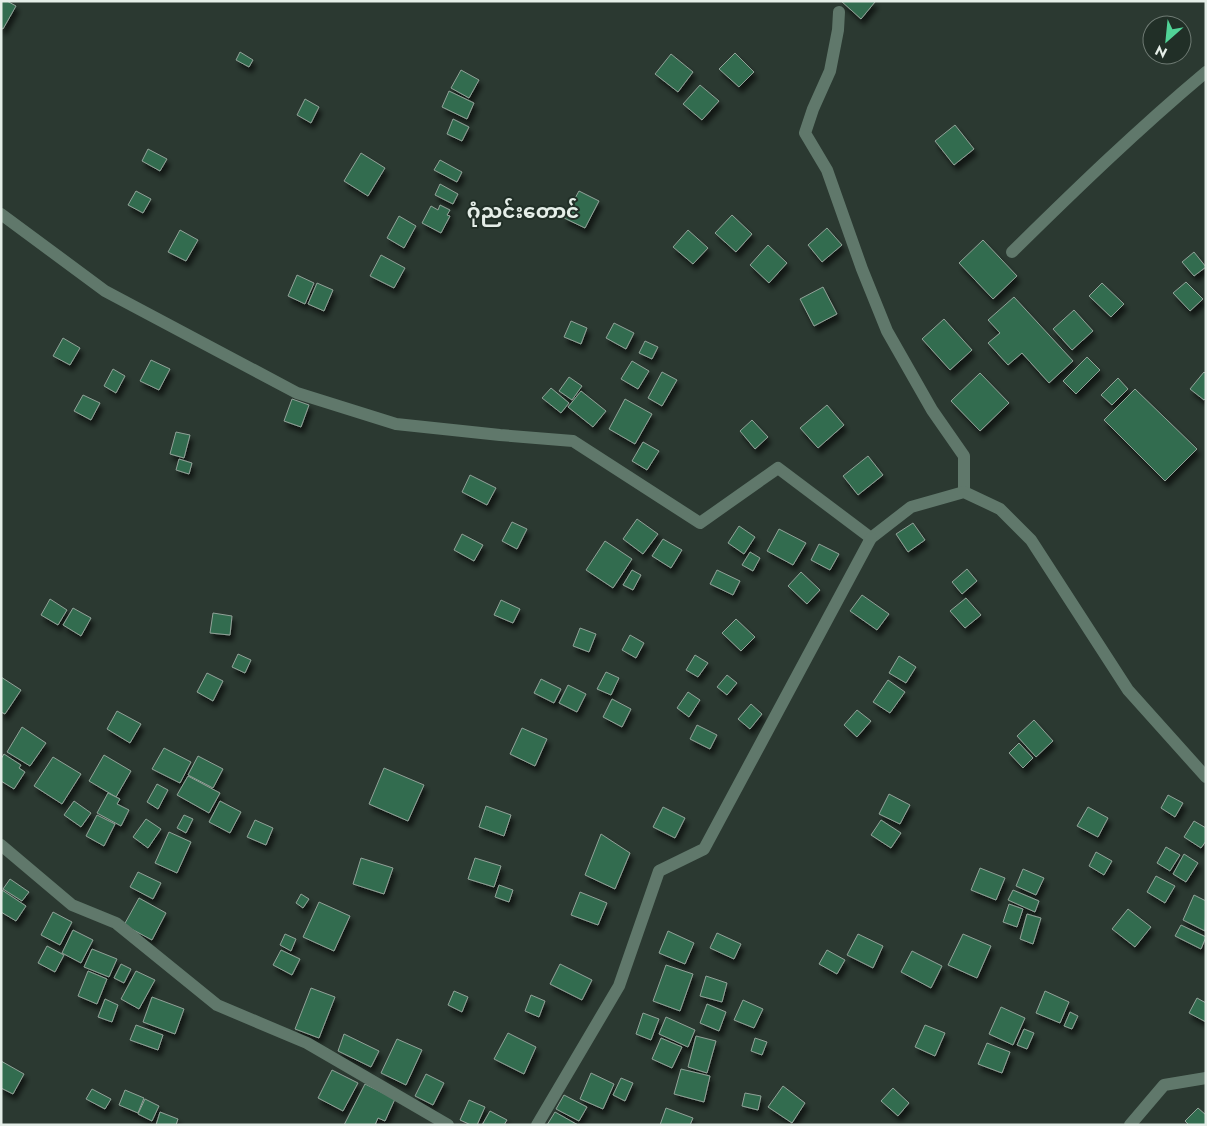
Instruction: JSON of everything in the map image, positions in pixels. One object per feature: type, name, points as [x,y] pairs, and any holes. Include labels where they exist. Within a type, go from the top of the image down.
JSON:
[{"type":"street","points":[[839,12],[838,30],[830,71],[813,109],[806,133],[827,170],[862,269],[887,331],[932,410],[964,456],[964,492]]},
{"type":"street","points":[[1012,252],[1168,104],[1206,72]]},
{"type":"street","points":[[1,214],[105,291],[297,393],[396,424],[500,435],[574,440],[700,523],[778,468],[871,538]]},
{"type":"street","points":[[537,1125],[619,986],[658,871],[704,849],[871,538],[911,507],[964,492],[1000,509],[1031,540],[1128,690],[1206,777]]},
{"type":"street","points":[[1,845],[72,905],[116,922],[217,1005],[307,1043],[448,1125]]},
{"type":"street","points":[[1130,1125],[1164,1085],[1206,1078]]},
{"type":"building","points":[[1,1],[7,1],[16,6],[3,29],[1,28]]},
{"type":"building","points":[[841,1],[874,1],[875,2],[861,19]]},
{"type":"building","points":[[240,52],[253,60],[249,67],[236,60]]},
{"type":"building","points":[[735,53],[754,72],[739,87],[719,69]]},
{"type":"building","points":[[671,54],[693,72],[678,92],[655,74]]},
{"type":"building","points":[[461,70],[479,80],[469,98],[451,88]]},
{"type":"building","points":[[700,85],[719,101],[702,120],[683,104]]},
{"type":"building","points":[[449,91],[474,103],[467,119],[442,107]]},
{"type":"building","points":[[305,99],[319,107],[311,123],[297,115]]},
{"type":"building","points":[[453,119],[469,127],[462,141],[447,134]]},
{"type":"building","points":[[955,125],[974,149],[954,165],[935,141]]},
{"type":"building","points":[[148,149],[167,159],[160,171],[142,161]]},
{"type":"building","points":[[361,153],[385,168],[368,196],[344,181]]},
{"type":"building","points":[[440,160],[462,172],[457,182],[434,170]]},
{"type":"building","points":[[440,184],[458,194],[453,204],[435,195]]},
{"type":"building","points":[[136,191],[151,199],[143,213],[128,205]]},
{"type":"building","points":[[579,191],[599,201],[585,228],[564,218]]},
{"type":"building","points":[[440,205],[450,210],[447,215],[450,216],[441,233],[422,223],[431,206],[438,210]]},
{"type":"building","points":[[732,215],[752,234],[736,252],[715,233]]},
{"type":"building","points":[[399,216],[416,226],[404,248],[387,238]]},
{"type":"building","points":[[827,228],[842,245],[822,262],[808,245]]},
{"type":"building","points":[[180,230],[198,240],[186,261],[168,252]]},
{"type":"building","points":[[688,230],[708,248],[693,264],[673,247]]},
{"type":"building","points":[[983,240],[1017,276],[993,299],[959,263]]},
{"type":"building","points":[[768,245],[787,263],[769,283],[750,265]]},
{"type":"building","points":[[1194,252],[1206,267],[1194,276],[1182,262]]},
{"type":"building","points":[[381,255],[405,268],[394,288],[370,276]]},
{"type":"building","points":[[297,275],[314,283],[305,304],[288,296]]},
{"type":"building","points":[[1186,282],[1203,299],[1190,311],[1173,293]]},
{"type":"building","points":[[317,283],[333,290],[324,311],[308,304]]},
{"type":"building","points":[[1102,283],[1124,304],[1111,317],[1089,296]]},
{"type":"building","points":[[823,287],[837,314],[814,326],[800,299]]},
{"type":"building","points":[[1014,297],[1073,361],[1049,383],[1022,353],[1008,365],[988,343],[1000,333],[988,320]]},
{"type":"building","points":[[1074,310],[1093,331],[1072,350],[1053,329]]},
{"type":"building","points":[[944,319],[972,350],[950,370],[922,339]]},
{"type":"building","points":[[571,321],[587,328],[581,344],[564,337]]},
{"type":"building","points":[[614,323],[634,333],[626,349],[606,338]]},
{"type":"building","points":[[63,338],[80,348],[70,365],[53,356]]},
{"type":"building","points":[[645,341],[658,347],[652,359],[639,353]]},
{"type":"building","points":[[1087,357],[1100,370],[1076,394],[1063,381]]},
{"type":"building","points":[[151,360],[170,369],[159,390],[140,381]]},
{"type":"building","points":[[632,361],[649,371],[638,389],[621,379]]},
{"type":"building","points":[[113,369],[125,376],[116,393],[104,386]]},
{"type":"building","points":[[662,372],[677,380],[662,406],[648,398]]},
{"type":"building","points":[[1204,372],[1206,374],[1206,398],[1204,400],[1190,389]]},
{"type":"building","points":[[980,373],[1009,403],[980,431],[951,401]]},
{"type":"building","points":[[569,377],[582,386],[572,400],[559,391]]},
{"type":"building","points":[[1118,378],[1128,389],[1112,405],[1101,395]]},
{"type":"building","points":[[551,388],[569,403],[561,413],[542,398]]},
{"type":"building","points":[[1135,389],[1197,449],[1165,481],[1104,420]]},
{"type":"building","points":[[581,391],[606,411],[593,427],[568,407]]},
{"type":"building","points":[[83,395],[100,403],[91,420],[74,411]]},
{"type":"building","points":[[292,399],[309,405],[301,427],[284,421]]},
{"type":"building","points":[[625,399],[652,414],[635,444],[609,429]]},
{"type":"building","points":[[827,405],[844,425],[818,448],[800,428]]},
{"type":"building","points":[[752,420],[768,437],[755,449],[740,431]]},
{"type":"building","points":[[176,432],[190,435],[184,458],[170,454]]},
{"type":"building","points":[[643,442],[659,451],[647,470],[632,461]]},
{"type":"building","points":[[868,456],[883,475],[858,495],[843,476]]},
{"type":"building","points":[[179,459],[192,463],[189,474],[176,470]]},
{"type":"building","points":[[470,475],[496,488],[487,505],[462,492]]},
{"type":"building","points":[[637,519],[658,534],[643,554],[623,539]]},
{"type":"building","points":[[512,522],[527,529],[517,549],[502,541]]},
{"type":"building","points":[[913,523],[925,540],[908,552],[896,534]]},
{"type":"building","points":[[739,526],[755,537],[744,554],[728,543]]},
{"type":"building","points":[[779,529],[806,543],[793,565],[767,551]]},
{"type":"building","points":[[462,534],[483,545],[474,561],[454,550]]},
{"type":"building","points":[[663,539],[682,550],[671,568],[652,556]]},
{"type":"building","points":[[605,541],[632,559],[613,588],[586,570]]},
{"type":"building","points":[[819,544],[839,554],[830,570],[811,560]]},
{"type":"building","points":[[750,552],[760,558],[753,571],[742,565]]},
{"type":"building","points":[[967,569],[977,581],[962,594],[952,582]]},
{"type":"building","points":[[632,570],[641,575],[633,590],[623,585]]},
{"type":"building","points":[[717,570],[740,581],[733,595],[710,584]]},
{"type":"building","points":[[801,572],[820,590],[807,604],[788,586]]},
{"type":"building","points":[[862,595],[889,614],[877,630],[850,611]]},
{"type":"building","points":[[966,598],[981,615],[965,628],[950,611]]},
{"type":"building","points":[[50,599],[67,610],[58,625],[41,615]]},
{"type":"building","points":[[501,600],[520,609],[513,623],[494,615]]},
{"type":"building","points":[[73,608],[91,618],[81,636],[63,625]]},
{"type":"building","points":[[213,613],[232,616],[230,635],[210,633]]},
{"type":"building","points":[[736,619],[755,637],[741,651],[722,633]]},
{"type":"building","points":[[580,628],[596,634],[589,652],[573,646]]},
{"type":"building","points":[[630,635],[644,643],[636,658],[622,650]]},
{"type":"building","points":[[238,654],[251,660],[245,673],[232,667]]},
{"type":"building","points":[[695,655],[708,663],[698,677],[686,670]]},
{"type":"building","points":[[899,656],[916,667],[906,683],[889,673]]},
{"type":"building","points":[[606,672],[619,678],[611,695],[597,689]]},
{"type":"building","points":[[207,673],[223,681],[213,701],[197,692]]},
{"type":"building","points":[[727,675],[737,683],[727,695],[717,687]]},
{"type":"building","points":[[1,677],[21,690],[5,714],[1,712]]},
{"type":"building","points":[[541,679],[561,689],[554,703],[534,693]]},
{"type":"building","points":[[888,680],[905,692],[890,713],[873,702]]},
{"type":"building","points":[[568,685],[586,694],[577,712],[559,703]]},
{"type":"building","points":[[688,692],[700,700],[689,717],[677,708]]},
{"type":"building","points":[[612,699],[631,709],[622,727],[603,717]]},
{"type":"building","points":[[751,704],[762,714],[750,729],[738,719]]},
{"type":"building","points":[[857,710],[871,721],[857,737],[844,725]]},
{"type":"building","points":[[117,711],[141,724],[130,743],[107,729]]},
{"type":"building","points":[[1034,720],[1053,741],[1036,757],[1017,736]]},
{"type":"building","points":[[697,725],[717,735],[710,749],[690,739]]},
{"type":"building","points":[[22,727],[46,743],[30,766],[7,752]]},
{"type":"building","points":[[522,728],[547,739],[535,766],[510,754]]},
{"type":"building","points":[[1019,743],[1033,758],[1023,768],[1009,753]]},
{"type":"building","points":[[164,748],[191,762],[180,783],[152,769]]},
{"type":"building","points":[[4,754],[21,765],[19,768],[25,772],[14,789],[1,781],[1,759]]},
{"type":"building","points":[[104,755],[131,771],[116,797],[89,781]]},
{"type":"building","points":[[198,756],[223,769],[213,788],[188,775]]},
{"type":"building","points":[[53,757],[81,774],[62,804],[34,786]]},
{"type":"building","points":[[384,768],[424,785],[408,821],[369,804]]},
{"type":"building","points":[[188,776],[220,793],[209,813],[177,795]]},
{"type":"building","points":[[157,784],[168,790],[158,809],[147,802]]},
{"type":"building","points":[[108,793],[120,799],[117,804],[129,810],[121,826],[97,813]]},
{"type":"building","points":[[889,794],[910,805],[900,824],[879,814]]},
{"type":"building","points":[[1168,795],[1183,803],[1175,817],[1161,808]]},
{"type":"building","points":[[74,801],[91,813],[81,827],[64,815]]},
{"type":"building","points":[[220,801],[241,812],[230,833],[209,822]]},
{"type":"building","points":[[486,806],[511,815],[504,836],[479,827]]},
{"type":"building","points":[[663,807],[685,818],[675,838],[653,827]]},
{"type":"building","points":[[1088,807],[1108,818],[1098,837],[1077,826]]},
{"type":"building","points":[[97,815],[115,824],[104,846],[86,836]]},
{"type":"building","points":[[184,815],[193,819],[186,833],[177,828]]},
{"type":"building","points":[[146,819],[161,829],[148,848],[133,837]]},
{"type":"building","points":[[255,820],[273,828],[266,845],[247,837]]},
{"type":"building","points":[[881,820],[901,833],[891,848],[871,835]]},
{"type":"building","points":[[1194,821],[1206,828],[1206,841],[1201,848],[1184,837]]},
{"type":"building","points":[[169,832],[191,842],[177,873],[155,863]]},
{"type":"building","points":[[601,834],[630,853],[615,889],[585,875]]},
{"type":"building","points":[[1166,847],[1180,855],[1170,871],[1157,863]]},
{"type":"building","points":[[1096,852],[1112,861],[1104,875],[1089,866]]},
{"type":"building","points":[[1184,854],[1198,863],[1186,882],[1173,874]]},
{"type":"building","points":[[361,858],[393,868],[384,894],[353,884]]},
{"type":"building","points":[[475,858],[501,866],[494,887],[468,879]]},
{"type":"building","points":[[980,868],[1005,878],[996,900],[971,890]]},
{"type":"building","points":[[1023,869],[1044,878],[1036,895],[1016,886]]},
{"type":"building","points":[[138,872],[161,883],[153,899],[130,887]]},
{"type":"building","points":[[1156,876],[1175,886],[1165,903],[1147,892]]},
{"type":"building","points":[[10,879],[29,892],[22,901],[3,889]]},
{"type":"building","points":[[499,885],[513,890],[509,902],[495,897]]},
{"type":"building","points":[[2,890],[26,906],[16,921],[1,912]]},
{"type":"building","points":[[1013,890],[1039,901],[1035,912],[1008,900]]},
{"type":"building","points":[[580,892],[607,903],[598,925],[571,915]]},
{"type":"building","points":[[301,894],[309,899],[303,908],[296,903]]},
{"type":"building","points":[[1194,895],[1206,901],[1205,931],[1183,920]]},
{"type":"building","points":[[139,898],[166,913],[152,940],[124,925]]},
{"type":"building","points":[[319,902],[350,916],[334,951],[303,937]]},
{"type":"building","points":[[1009,904],[1023,909],[1017,927],[1003,922]]},
{"type":"building","points":[[1128,909],[1151,927],[1135,947],[1112,929]]},
{"type":"building","points":[[53,912],[72,922],[60,945],[41,935]]},
{"type":"building","points":[[1027,914],[1041,918],[1033,944],[1020,939]]},
{"type":"building","points":[[1181,925],[1206,937],[1201,949],[1175,936]]},
{"type":"building","points":[[73,930],[93,940],[81,963],[62,953]]},
{"type":"building","points":[[668,931],[694,943],[685,964],[659,953]]},
{"type":"building","points":[[717,933],[741,944],[734,959],[710,948]]},
{"type":"building","points":[[285,934],[296,939],[291,951],[280,945]]},
{"type":"building","points":[[858,934],[883,946],[873,968],[847,955]]},
{"type":"building","points":[[963,934],[991,946],[977,978],[948,965]]},
{"type":"building","points":[[47,946],[64,955],[55,972],[38,963]]},
{"type":"building","points":[[92,949],[117,959],[109,977],[84,967]]},
{"type":"building","points":[[281,950],[300,959],[292,975],[273,965]]},
{"type":"building","points":[[827,950],[845,960],[837,974],[819,964]]},
{"type":"building","points":[[912,951],[942,966],[931,988],[901,972]]},
{"type":"building","points":[[121,964],[131,969],[124,983],[114,978]]},
{"type":"building","points":[[560,964],[592,980],[582,1000],[550,984]]},
{"type":"building","points":[[666,965],[693,974],[680,1011],[653,1001]]},
{"type":"building","points":[[88,971],[107,979],[97,1004],[78,996]]},
{"type":"building","points":[[136,971],[155,980],[139,1009],[121,999]]},
{"type":"building","points":[[706,976],[727,983],[722,1002],[700,996]]},
{"type":"building","points":[[311,988],[335,997],[319,1038],[295,1029]]},
{"type":"building","points":[[454,991],[468,997],[462,1012],[448,1005]]},
{"type":"building","points":[[1045,991],[1069,1002],[1060,1023],[1036,1013]]},
{"type":"building","points":[[531,995],[545,1001],[539,1017],[525,1011]]},
{"type":"building","points":[[152,997],[184,1009],[175,1034],[143,1022]]},
{"type":"building","points":[[1197,998],[1206,1003],[1206,1022],[1189,1013]]},
{"type":"building","points":[[105,999],[118,1005],[112,1022],[98,1017]]},
{"type":"building","points":[[743,1000],[763,1009],[754,1028],[734,1020]]},
{"type":"building","points":[[707,1004],[726,1012],[719,1031],[700,1023]]},
{"type":"building","points":[[1001,1007],[1025,1018],[1013,1045],[989,1034]]},
{"type":"building","points":[[1070,1012],[1078,1016],[1072,1029],[1064,1026]]},
{"type":"building","points":[[643,1013],[659,1019],[651,1040],[636,1034]]},
{"type":"building","points":[[666,1017],[695,1030],[688,1047],[659,1034]]},
{"type":"building","points":[[136,1025],[163,1035],[158,1050],[130,1040]]},
{"type":"building","points":[[925,1025],[945,1033],[935,1056],[915,1047]]},
{"type":"building","points":[[1024,1029],[1034,1033],[1027,1049],[1017,1045]]},
{"type":"building","points":[[508,1033],[536,1047],[524,1074],[494,1059]]},
{"type":"building","points":[[344,1034],[379,1051],[371,1067],[338,1051]]},
{"type":"building","points":[[696,1036],[716,1041],[707,1073],[688,1067]]},
{"type":"building","points":[[661,1038],[682,1047],[672,1068],[652,1059]]},
{"type":"building","points":[[755,1038],[767,1042],[762,1055],[751,1051]]},
{"type":"building","points":[[397,1039],[422,1050],[406,1085],[381,1073]]},
{"type":"building","points":[[987,1043],[1010,1052],[1002,1073],[978,1064]]},
{"type":"building","points":[[1,1061],[24,1074],[13,1094],[1,1088]]},
{"type":"building","points":[[681,1069],[710,1076],[704,1102],[674,1094]]},
{"type":"building","points":[[332,1070],[358,1083],[343,1111],[318,1098]]},
{"type":"building","points":[[591,1073],[614,1084],[603,1109],[580,1099]]},
{"type":"building","points":[[426,1074],[444,1083],[433,1105],[415,1096]]},
{"type":"building","points":[[621,1078],[633,1083],[625,1101],[613,1095]]},
{"type":"building","points":[[365,1084],[395,1099],[385,1121],[378,1118],[375,1125],[344,1125]]},
{"type":"building","points":[[783,1086],[805,1103],[792,1123],[768,1107]]},
{"type":"building","points":[[893,1088],[909,1103],[898,1116],[881,1101]]},
{"type":"building","points":[[92,1089],[111,1099],[105,1109],[86,1099]]},
{"type":"building","points":[[125,1090],[144,1098],[138,1113],[119,1105]]},
{"type":"building","points":[[745,1093],[761,1096],[758,1110],[742,1106]]},
{"type":"building","points":[[564,1095],[587,1107],[579,1121],[556,1109]]},
{"type":"building","points":[[145,1099],[159,1106],[152,1121],[138,1114]]},
{"type":"building","points":[[469,1100],[485,1107],[477,1125],[471,1125],[460,1120]]},
{"type":"building","points":[[666,1108],[693,1118],[690,1125],[660,1125]]},
{"type":"building","points":[[1198,1108],[1206,1115],[1206,1125],[1189,1125],[1185,1121]]},
{"type":"building","points":[[490,1111],[507,1120],[504,1125],[482,1125]]},
{"type":"building","points":[[160,1112],[178,1119],[176,1125],[156,1125]]},
{"type":"building","points":[[555,1112],[578,1125],[547,1125]]},
{"type":"district","name":"ဂုံညင်းတောင်","points":[[523,211]]}]
